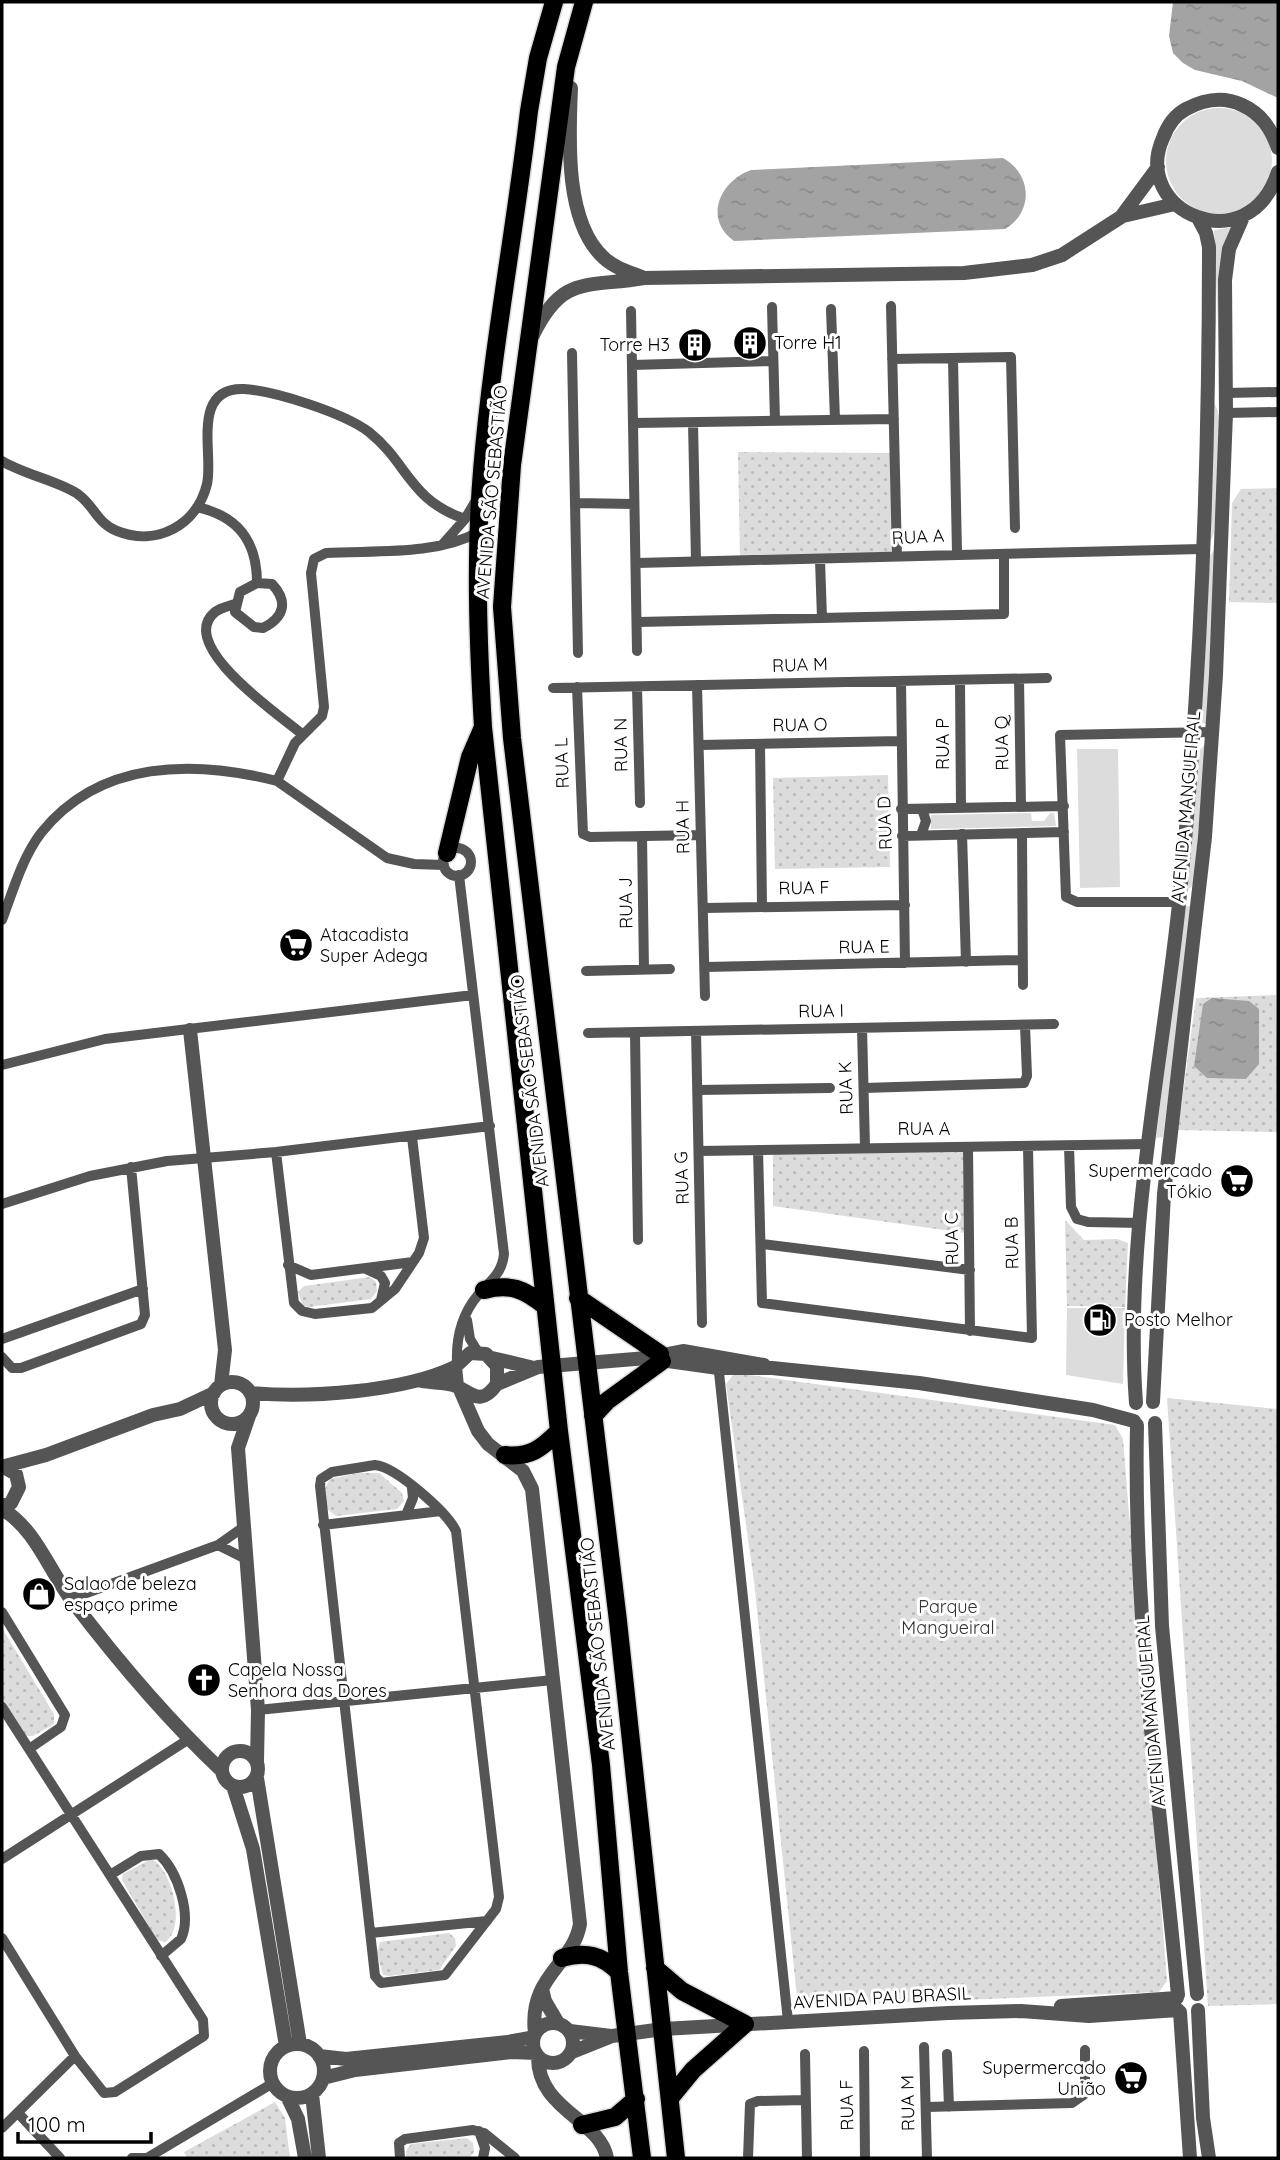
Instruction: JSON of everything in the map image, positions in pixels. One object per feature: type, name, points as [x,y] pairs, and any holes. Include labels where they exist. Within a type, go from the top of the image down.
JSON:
[{"type":"main road","name":"AVENIDA SÃO SEBASTIÃO","points":[[555,2],[538,58],[529,111],[481,491],[479,656],[483,727],[545,1306],[544,1367],[559,1431],[601,1765],[619,1972],[620,2035],[636,2099],[642,2158]]},
{"type":"main road","name":"AVENIDA SÃO SEBASTIÃO","points":[[584,2],[566,67],[509,502],[502,607],[512,738],[593,1416],[676,2158]]},
{"type":"main road","points":[[502,607],[494,538],[479,532],[509,502]]},
{"type":"main road","points":[[446,859],[470,757],[483,727]]},
{"type":"main road","points":[[484,1290],[499,1286],[518,1288],[545,1306]]},
{"type":"main road","points":[[578,1298],[656,1358],[593,1416]]},
{"type":"main road","points":[[505,1455],[518,1457],[536,1452],[559,1431]]},
{"type":"main road","points":[[562,1958],[593,1955],[606,1960],[619,1972]]},
{"type":"main road","points":[[655,1968],[681,1991],[745,2024],[693,2070],[670,2098]]},
{"type":"main road","points":[[582,2125],[615,2118],[636,2099]]},
{"type":"street","points":[[566,67],[571,84],[570,159],[584,226],[592,243],[605,259],[644,278]]},
{"type":"street","points":[[1278,148],[1271,130],[1258,114],[1240,103],[1219,99],[1199,102],[1174,120],[1159,146],[1158,167],[1163,187],[1175,204],[1198,218],[1228,221],[1243,217],[1260,205],[1273,189],[1278,172]]},
{"type":"street","points":[[1121,217],[1158,167]]},
{"type":"street","points":[[529,343],[548,306],[568,290],[644,278],[1000,271],[1032,265],[1062,255],[1121,217],[1175,204]]},
{"type":"street","name":"AVENIDA MANGUEIRAL","points":[[1153,1402],[1157,1299],[1216,675],[1226,413],[1225,280],[1229,249],[1243,217]]},
{"type":"street","name":"AVENIDA MANGUEIRAL","points":[[1190,2158],[1144,1640],[1135,1414],[1136,1298],[1141,1223],[1148,1144],[1179,902],[1199,670],[1209,374],[1209,247],[1198,218]]},
{"type":"street","points":[[891,306],[897,556]]},
{"type":"street","points":[[772,307],[775,421]]},
{"type":"street","points":[[831,309],[835,420]]},
{"type":"street","points":[[631,311],[637,651]]},
{"type":"street","points":[[572,353],[578,653]]},
{"type":"street","points":[[892,359],[1011,357],[1015,528]]},
{"type":"street","points":[[953,359],[957,553]]},
{"type":"street","points":[[632,365],[773,361]]},
{"type":"street","points":[[1209,374],[1214,393],[1226,413],[1278,412]]},
{"type":"street","points":[[2,461],[19,472],[79,495],[99,519],[116,531],[144,536],[170,533],[189,518],[207,483],[206,423],[217,401],[225,392],[243,389],[328,412],[367,430],[390,453],[417,492],[450,514],[465,519]]},
{"type":"street","points":[[1226,393],[1278,392]]},
{"type":"street","points":[[634,423],[894,419]]},
{"type":"street","points":[[693,423],[696,561]]},
{"type":"street","points":[[442,545],[465,519],[481,491]]},
{"type":"street","points":[[575,503],[635,504]]},
{"type":"street","points":[[197,507],[216,511],[247,537],[257,559],[257,583]]},
{"type":"street","points":[[277,781],[302,734],[322,716],[324,708],[311,573],[314,559],[326,553],[442,545],[463,541],[479,532]]},
{"type":"street","points":[[1201,550],[1222,537]]},
{"type":"street","name":"RUA A","points":[[637,563],[820,560],[957,553],[1201,550]]},
{"type":"street","points":[[638,622],[1004,614],[1004,554]]},
{"type":"street","points":[[820,560],[822,618]]},
{"type":"street","points":[[257,583],[272,584],[281,594],[283,606],[273,623],[264,628],[254,627],[235,612],[235,604],[240,592],[257,583]]},
{"type":"street","points":[[235,604],[216,611],[211,617],[208,627],[211,650],[225,669],[302,734]]},
{"type":"street","points":[[1199,670],[1210,667],[1216,675]]},
{"type":"street","name":"RUA M","points":[[553,688],[1047,678]]},
{"type":"street","name":"RUA Q","points":[[1019,679],[1021,806]]},
{"type":"street","name":"RUA D","points":[[901,681],[905,963]]},
{"type":"street","name":"RUA P","points":[[960,681],[961,807]]},
{"type":"street","name":"RUA H","points":[[697,685],[705,996]]},
{"type":"street","name":"RUA L","points":[[578,687],[581,820],[586,836],[642,836]]},
{"type":"street","name":"RUA N","points":[[637,687],[640,803]]},
{"type":"street","points":[[1179,902],[1077,901],[1069,899],[1065,894],[1060,735],[1212,732]]},
{"type":"street","name":"RUA O","points":[[700,745],[901,741]]},
{"type":"street","points":[[760,744],[762,906]]},
{"type":"street","points":[[2,920],[26,858],[41,833],[80,799],[103,787],[150,770],[215,768],[277,781],[387,858],[414,864],[446,859],[456,848],[469,855],[468,870],[460,875],[448,872],[446,859]]},
{"type":"street","points":[[901,809],[1064,806]]},
{"type":"street","points":[[921,835],[926,821],[922,809]]},
{"type":"street","points":[[902,836],[1064,832]]},
{"type":"street","points":[[1022,833],[1023,985]]},
{"type":"street","points":[[962,834],[966,962]]},
{"type":"street","points":[[642,836],[700,835]]},
{"type":"street","name":"RUA J","points":[[642,836],[644,970]]},
{"type":"street","points":[[460,875],[504,1254],[499,1273],[468,1311],[462,1323],[456,1365],[459,1389],[478,1431],[488,1444],[523,1471],[532,1489],[580,1914],[578,1933],[542,1989],[536,2005],[534,2035],[539,2069],[552,2096],[564,2111],[599,2139],[607,2158]]},
{"type":"street","name":"RUA F","points":[[704,908],[905,905]]},
{"type":"street","name":"RUA E","points":[[705,967],[1023,960]]},
{"type":"street","points":[[586,971],[670,969]]},
{"type":"street","points":[[1170,973],[1179,979],[1189,978]]},
{"type":"street","points":[[2,1065],[105,1040],[473,995]]},
{"type":"street","name":"RUA I","points":[[588,1033],[1054,1024]]},
{"type":"street","points":[[864,1088],[1024,1083],[1027,1076],[1025,1025]]},
{"type":"street","name":"RUA K","points":[[862,1028],[865,1147]]},
{"type":"street","points":[[190,1030],[225,1350],[218,1389],[212,1405],[216,1416]]},
{"type":"street","name":"RUA G","points":[[696,1031],[702,1323]]},
{"type":"street","points":[[635,1033],[638,1240]]},
{"type":"street","points":[[1158,1077],[1169,1075],[1176,1083]]},
{"type":"street","points":[[698,1090],[830,1088]]},
{"type":"street","points":[[2,1205],[48,1188],[131,1167],[490,1126]]},
{"type":"street","points":[[276,1152],[294,1303],[308,1313],[378,1306],[395,1289],[424,1238],[412,1137]]},
{"type":"street","name":"RUA A","points":[[699,1151],[1148,1144]]},
{"type":"street","points":[[1069,1146],[1070,1207],[1077,1219],[1088,1222],[1141,1223]]},
{"type":"street","name":"RUA C","points":[[968,1147],[970,1331]]},
{"type":"street","name":"RUA B","points":[[970,1331],[1032,1338],[1028,1147]]},
{"type":"street","points":[[758,1150],[762,1303],[970,1331]]},
{"type":"street","points":[[2,1357],[12,1368],[21,1368],[138,1326],[145,1315],[131,1167]]},
{"type":"street","points":[[762,1244],[970,1270]]},
{"type":"street","points":[[288,1265],[311,1275],[412,1262]]},
{"type":"street","points":[[365,1268],[381,1276],[386,1283],[378,1306]]},
{"type":"street","points":[[292,1290],[311,1275]]},
{"type":"street","points":[[2,1339],[143,1289]]},
{"type":"street","points":[[1136,1298],[1147,1303],[1157,1299]]},
{"type":"street","points":[[468,1311],[467,1330],[478,1352]]},
{"type":"street","points":[[225,1350],[246,1389],[251,1413],[238,1448],[258,1710],[257,1778],[293,2045]]},
{"type":"street","points":[[3,1466],[46,1455],[124,1424],[180,1409],[230,1382],[246,1389],[290,1396],[421,1381],[456,1365],[470,1353],[478,1352],[492,1358],[544,1367]]},
{"type":"street","points":[[492,1358],[498,1366],[498,1384]]},
{"type":"street","points":[[478,1431],[478,1409],[483,1397],[498,1384],[544,1367],[656,1358],[718,1362],[751,1360],[772,1368],[919,1383],[1135,1414],[1146,1427],[1155,1423],[1159,1410],[1153,1402],[1144,1399],[1135,1414]]},
{"type":"street","points":[[718,1362],[788,2021]]},
{"type":"street","points":[[421,1381],[459,1389],[471,1397],[483,1397]]},
{"type":"street","points":[[180,1409],[216,1416],[230,1424],[290,1396]]},
{"type":"street","name":"AVENIDA MANGUEIRAL","points":[[1155,1423],[1162,1626],[1197,1994],[1200,2000],[1198,2010],[1203,2118],[1209,2158]]},
{"type":"street","points":[[46,1455],[19,1487],[10,1503],[2,1507],[27,1529],[71,1599],[189,1739],[222,1771],[233,1786],[253,1849],[293,2045]]},
{"type":"street","points":[[3,1466],[16,1474],[19,1487]]},
{"type":"street","points":[[382,1466],[441,1511],[453,1525],[457,1537],[498,1905],[446,1974],[438,1979],[379,1983],[374,1976],[342,1702],[323,1525],[321,1479],[332,1472],[382,1466]]},
{"type":"street","points":[[406,1515],[413,1498],[412,1488]]},
{"type":"street","points":[[323,1525],[441,1511]]},
{"type":"street","points":[[71,1599],[218,1545],[245,1526]]},
{"type":"street","points":[[218,1545],[248,1560]]},
{"type":"street","points":[[2,1612],[65,1715],[61,1727],[29,1749]]},
{"type":"street","points":[[258,1710],[552,1680]]},
{"type":"street","points":[[2,1707],[203,2020],[206,2031],[201,2039],[107,2094],[101,2091],[75,2056],[2,1938]]},
{"type":"street","points":[[2,1859],[189,1739]]},
{"type":"street","points":[[222,1771],[226,1757],[238,1751],[252,1755],[257,1760]]},
{"type":"street","points":[[233,1786],[246,1787],[257,1778]]},
{"type":"street","points":[[110,1875],[149,1854],[159,1854],[163,1858],[175,1878],[184,1925],[181,1939],[161,1956]]},
{"type":"street","points":[[371,1933],[487,1921]]},
{"type":"street","points":[[542,1989],[545,2001],[574,2042],[552,2096]]},
{"type":"street","points":[[1197,1994],[1187,1990],[1178,2004],[1189,2015],[1198,2010]]},
{"type":"street","name":"AVENIDA PAU BRASIL","points":[[620,2035],[663,2029],[1021,2011],[1080,2004],[1178,2004]]},
{"type":"street","points":[[305,2158],[298,2119],[287,2096],[273,2083],[271,2066],[279,2051],[293,2045],[320,2056],[346,2059],[508,2042],[534,2035],[545,2025],[620,2035]]},
{"type":"street","points":[[323,2078],[368,2068],[511,2052],[537,2055],[545,2062],[566,2057],[620,2035]]},
{"type":"street","name":"RUA M","points":[[924,2048],[927,2158]]},
{"type":"street","points":[[927,2107],[1072,2103],[1081,2100],[1085,2094],[1084,2050]]},
{"type":"street","name":"RUA F","points":[[864,2051],[865,2158]]},
{"type":"street","points":[[805,2054],[807,2158]]},
{"type":"street","points":[[947,2054],[949,2106]]},
{"type":"street","points":[[2,2128],[75,2056]]},
{"type":"street","points":[[287,2096],[304,2097],[312,2094],[323,2078],[320,2056]]},
{"type":"street","points":[[132,2158],[147,2158],[273,2083]]},
{"type":"street","points":[[312,2094],[319,2158]]},
{"type":"street","points":[[748,2158],[749,2107],[758,2101],[805,2100]]},
{"type":"street","points":[[18,2113],[60,2158]]},
{"type":"street","points":[[1187,2119],[1203,2118]]},
{"type":"street","points":[[400,2158],[399,2143],[405,2138],[479,2131],[515,2158]]},
{"type":"street","points":[[479,2131],[485,2148],[483,2158]]},
{"type":"green space","points":[[1219,108],[1239,112],[1256,124],[1268,141],[1272,161],[1268,181],[1256,198],[1239,210],[1219,214],[1199,210],[1182,198],[1170,181],[1166,161],[1170,141],[1182,124],[1199,112]]},
{"type":"green space","points":[[1232,227],[1221,401],[1214,230]]},
{"type":"green space","points":[[1214,403],[1219,415],[1222,447],[1214,533],[1210,543]]},
{"type":"green space","points":[[738,452],[891,453],[891,552],[740,557]]},
{"type":"green space","points":[[1278,488],[1278,603],[1229,602],[1232,503],[1241,489]]},
{"type":"green space","points":[[1217,546],[1208,724],[1200,723],[1210,556]]},
{"type":"green space","points":[[1206,743],[1194,884],[1186,892],[1198,752]]},
{"type":"green space","points":[[1077,749],[1118,749],[1120,887],[1080,888]]},
{"type":"green space","points":[[888,775],[890,867],[775,869],[773,778]]},
{"type":"green space","points":[[1031,813],[1032,821],[1044,821],[1050,813],[1054,813],[1056,826],[931,829],[931,815]]},
{"type":"green space","points":[[1184,906],[1192,906],[1163,1137],[1156,1138]]},
{"type":"green space","points":[[1276,995],[1278,1132],[1178,1130],[1196,998]]},
{"type":"green space","points":[[960,1149],[965,1154],[966,1233],[773,1206],[773,1152]]},
{"type":"green space","points":[[1065,1220],[1084,1240],[1117,1239],[1128,1243],[1125,1307],[1067,1306]]},
{"type":"green space","points":[[370,1277],[376,1282],[377,1291],[371,1299],[309,1307],[303,1306],[298,1292],[304,1286]]},
{"type":"green space","points":[[1067,1308],[1125,1308],[1123,1384],[1066,1375]]},
{"type":"green space","name":"Parque Mangueiral","points":[[735,1373],[1115,1425],[1123,1439],[1167,1981],[1159,1992],[810,2006],[801,2003],[797,1997],[754,1581],[726,1384]]},
{"type":"green space","points":[[1167,1398],[1278,1409],[1278,2004],[1208,2006]]},
{"type":"green space","points":[[359,1473],[379,1473],[402,1493],[404,1501],[397,1509],[336,1516],[327,1509],[324,1490],[330,1479]]},
{"type":"green space","points":[[2,1628],[54,1714],[54,1724],[33,1736],[25,1736],[2,1701]]},
{"type":"green space","points":[[151,1859],[165,1874],[174,1899],[175,1924],[172,1935],[165,1942],[157,1940],[122,1880],[123,1874]]},
{"type":"green space","points":[[449,1933],[455,1938],[456,1946],[439,1970],[383,1975],[377,1953],[380,1942]]},
{"type":"green space","points":[[275,2102],[285,2118],[290,2158],[187,2158],[184,2152]]},
{"type":"green space","points":[[467,2138],[473,2143],[474,2152],[469,2158],[406,2158],[406,2151],[411,2144]]},
{"type":"water","points":[[1173,2],[1278,2],[1278,98],[1242,81],[1195,70],[1183,63],[1173,53],[1169,36]]},
{"type":"water","points":[[1003,158],[1020,173],[1026,193],[1021,213],[1005,229],[734,241],[719,222],[719,201],[724,191],[740,175],[751,170]]},
{"type":"water","points":[[1212,998],[1249,1001],[1259,1009],[1259,1064],[1246,1079],[1207,1078],[1194,1066],[1203,1004]]},
{"type":"place","name":"Torre H1","points":[[750,343]]},
{"type":"place","name":"Torre H3","points":[[695,345]]},
{"type":"place","name":"Atacadista Super Adega","points":[[296,945]]},
{"type":"place","name":"Supermercado Tókio","points":[[1237,1181]]},
{"type":"place","name":"Posto Melhor","points":[[1100,1320]]},
{"type":"place","name":"Salao de beleza espaço prime","points":[[39,1594]]},
{"type":"place","name":"Capela Nossa Senhora das Dores","points":[[204,1680]]},
{"type":"place","name":"Supermercado União","points":[[1131,2078]]}]
